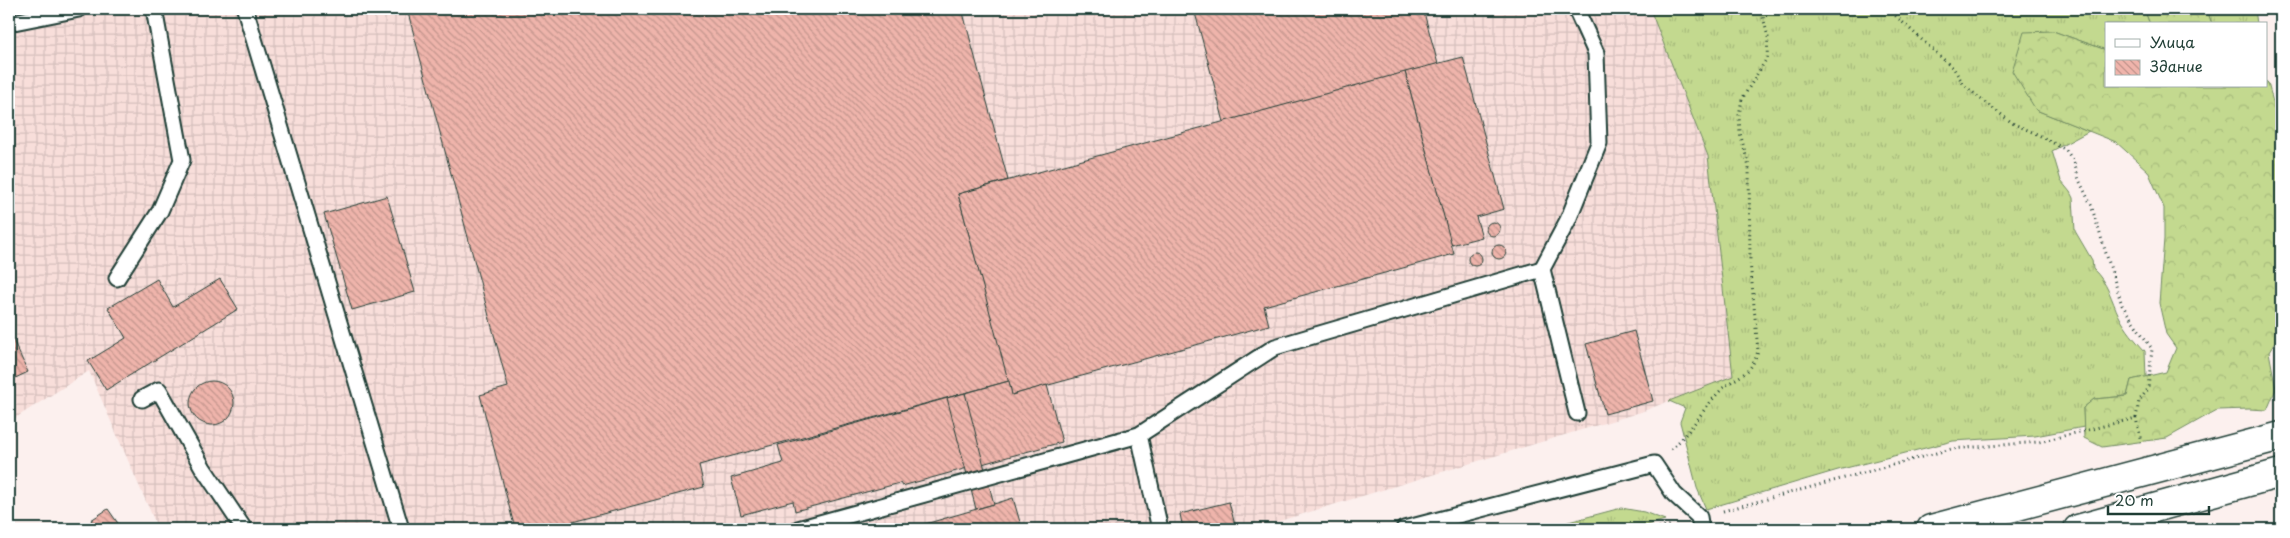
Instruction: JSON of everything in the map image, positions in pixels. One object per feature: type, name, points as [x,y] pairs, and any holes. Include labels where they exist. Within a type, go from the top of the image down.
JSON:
[{"type":"main road","points":[[1931,529],[2281,436]]},
{"type":"main road","points":[[2078,529],[2281,473]]},
{"type":"lane","points":[[9,23],[79,9]]},
{"type":"lane","points":[[117,278],[160,211],[182,160],[154,9]]},
{"type":"lane","points":[[245,9],[401,529]]},
{"type":"lane","points":[[1576,9],[1596,53],[1600,144],[1568,220],[1542,269],[1576,413]]},
{"type":"lane","points":[[798,529],[1139,435],[1275,347],[1542,269]]},
{"type":"lane","points":[[142,399],[159,390],[203,468],[244,529]]},
{"type":"lane","points":[[1139,435],[1160,529]]},
{"type":"lane","points":[[1404,529],[1654,464],[1674,494],[1700,523]]},
{"type":"path","points":[[1654,464],[1684,438],[1721,390],[1742,377],[1754,364],[1758,351],[1750,260],[1748,166],[1740,133],[1739,115],[1742,99],[1767,58],[1768,37],[1761,9]]},
{"type":"path","points":[[1654,529],[1700,523],[1951,450],[2039,442],[2136,418],[2139,401],[2148,389],[2152,349],[2122,305],[2091,205],[2079,180],[2074,162],[2066,150],[2014,124],[1982,100],[1964,85],[1954,69],[1888,9]]},
{"type":"shaded area","points":[[9,9],[1650,9],[1708,156],[1733,376],[1641,412],[1253,529],[158,529],[89,371],[9,422]]},
{"type":"green space","points":[[1650,9],[2144,9],[2149,22],[2105,22],[2105,50],[2053,31],[2036,110],[2089,131],[2052,151],[2061,181],[2073,198],[2075,231],[2092,260],[2093,269],[2106,286],[2119,316],[2131,335],[2145,351],[2146,377],[2131,380],[2127,396],[2094,399],[2083,408],[2084,427],[2035,436],[1953,441],[1838,470],[1706,509],[1697,488],[1680,422],[1685,408],[1669,401],[1733,376],[1708,156]]},
{"type":"green space","points":[[2144,9],[2210,9],[2209,16],[2211,22],[2149,22]]},
{"type":"green space","points":[[2210,9],[2255,9],[2257,22],[2211,22],[2209,16]]},
{"type":"green space","points":[[2053,31],[2105,50],[2105,88],[2268,88],[2268,83],[2281,133],[2281,333],[2269,352],[2276,389],[2267,410],[2217,410],[2167,438],[2102,447],[2084,438],[2083,408],[2094,399],[2127,396],[2131,380],[2166,372],[2176,348],[2166,334],[2159,303],[2164,239],[2164,208],[2148,171],[2116,142],[2036,110],[2012,71],[2024,32]]},
{"type":"green space","points":[[1621,508],[1644,512],[1665,520],[1633,529],[1542,529]]},
{"type":"building","points":[[407,9],[962,9],[1008,180],[958,194],[1009,381],[699,465],[704,487],[546,529],[515,529],[480,395],[508,387]]},
{"type":"building","points":[[1194,9],[1423,9],[1438,64],[1224,122]]},
{"type":"building","points":[[1463,57],[1504,209],[1476,217],[1482,237],[1451,245],[1405,72]]},
{"type":"building","points":[[1405,72],[1454,254],[1264,306],[1269,325],[1012,395],[958,194]]},
{"type":"building","points":[[387,196],[415,292],[352,310],[324,214]]},
{"type":"building","points":[[1490,222],[1496,222],[1500,229],[1496,236],[1490,236],[1486,232],[1486,226]]},
{"type":"building","points":[[1496,245],[1502,245],[1506,252],[1502,259],[1496,259],[1492,255],[1492,249]]},
{"type":"building","points":[[1472,252],[1478,252],[1482,259],[1478,266],[1472,266],[1468,262],[1468,256]]},
{"type":"building","points":[[157,279],[173,307],[220,279],[238,309],[106,390],[88,361],[126,338],[108,308]]},
{"type":"building","points":[[9,331],[28,372],[9,381]]},
{"type":"building","points":[[1634,331],[1653,401],[1605,414],[1586,344]]},
{"type":"building","points":[[208,381],[216,381],[228,387],[234,403],[228,419],[216,425],[208,425],[196,419],[190,407],[190,399],[196,387]]},
{"type":"building","points":[[1009,381],[1012,395],[1047,385],[1062,442],[902,486],[900,483],[795,511],[793,501],[741,515],[731,478],[783,463],[778,445]]},
{"type":"building","points":[[965,393],[994,504],[976,509],[947,398]]},
{"type":"building","points":[[1013,498],[1022,529],[908,529],[994,504]]},
{"type":"building","points":[[1229,502],[1236,529],[1183,529],[1180,514]]},
{"type":"building","points":[[108,509],[122,529],[97,529],[91,520]]}]
